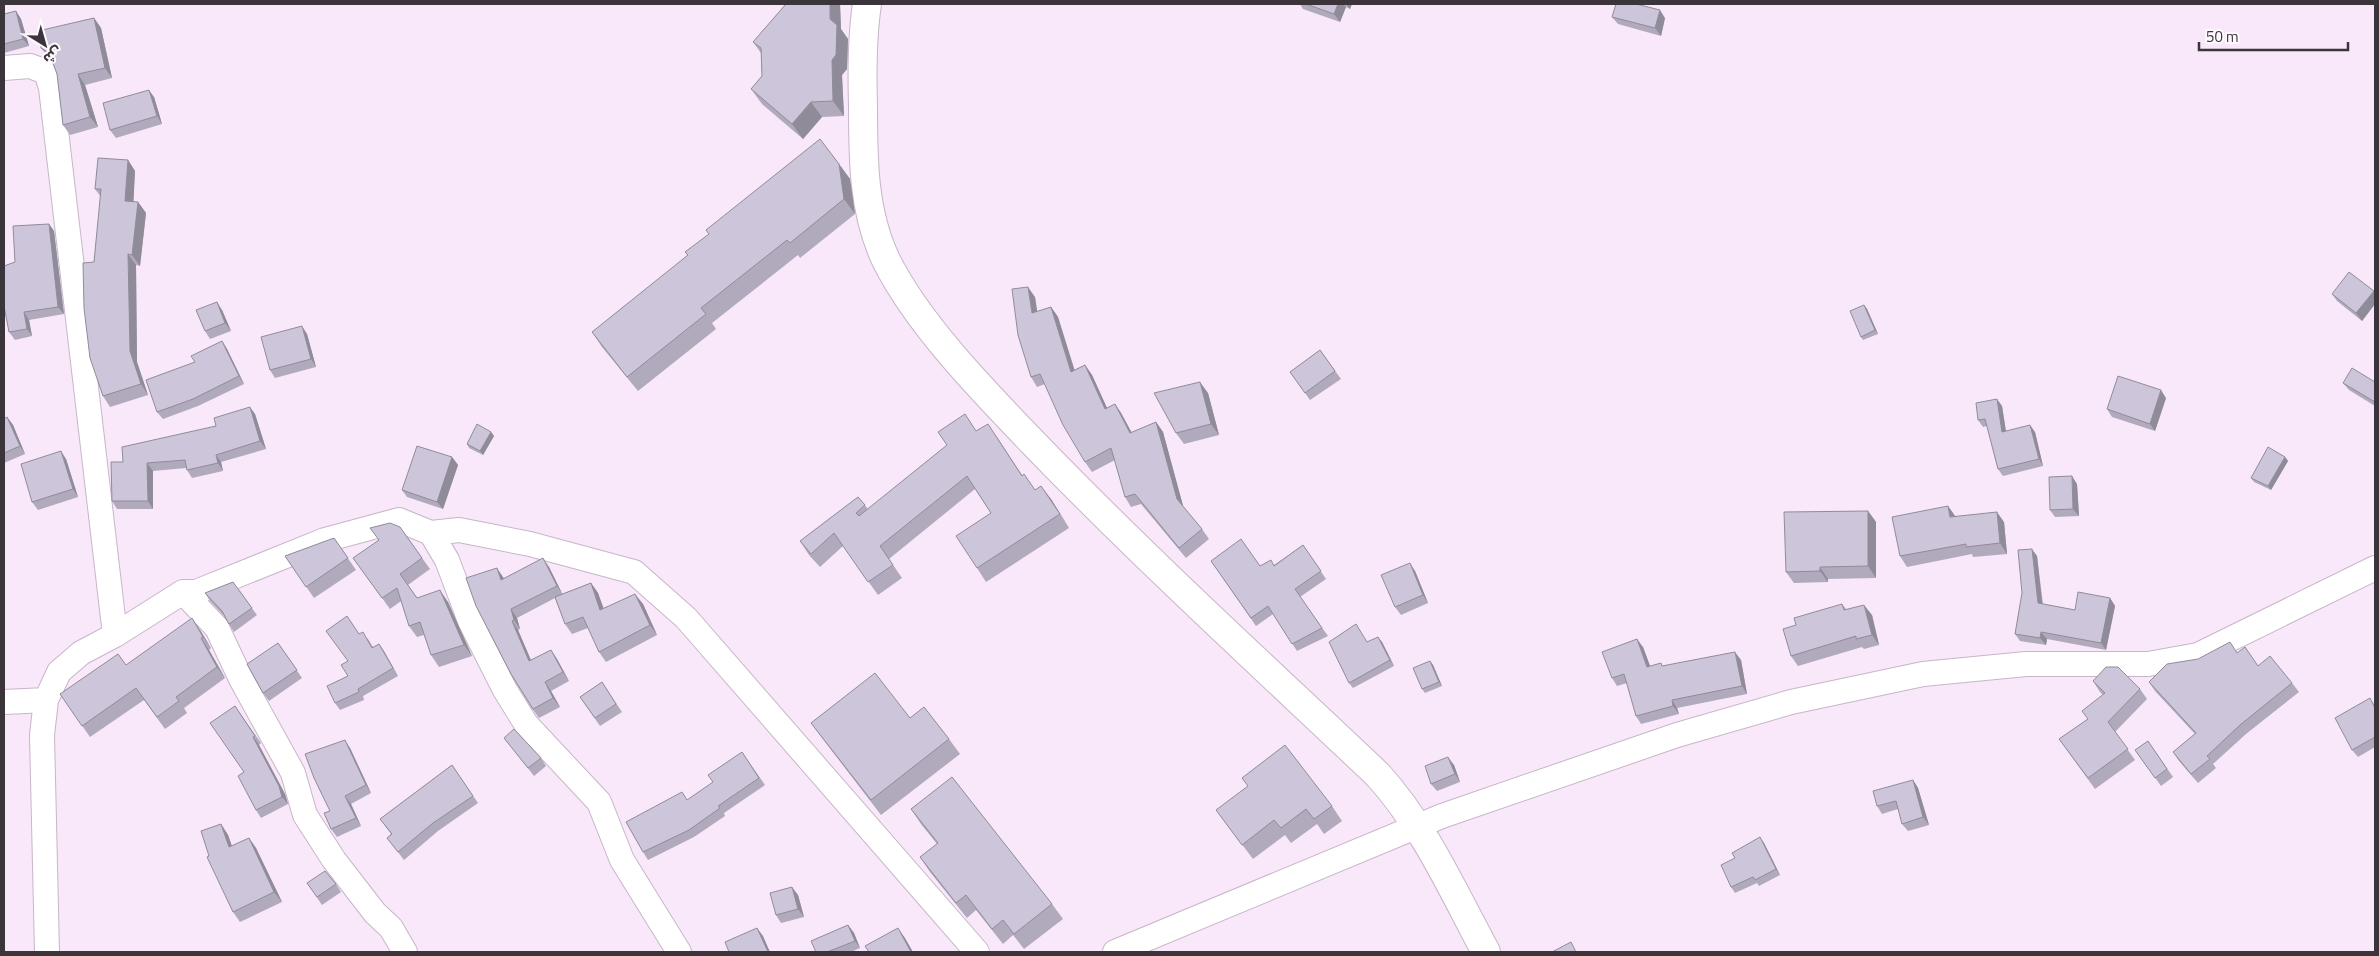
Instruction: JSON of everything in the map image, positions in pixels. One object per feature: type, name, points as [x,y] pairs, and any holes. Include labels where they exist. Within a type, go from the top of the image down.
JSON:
[{"type":"street","points":[[867,4],[862,80],[863,172],[876,232],[886,258],[903,289],[929,325],[1011,420],[1090,502],[1378,775],[1400,800],[1418,826],[1486,952]]},
{"type":"street","points":[[4,68],[30,66],[46,72],[51,88],[115,635]]},
{"type":"street","points":[[47,952],[42,735],[46,700],[59,672],[81,652],[115,635],[183,592],[196,592],[325,540],[399,520],[431,533],[459,530],[530,544],[634,572],[686,618],[977,952]]},
{"type":"street","points":[[431,533],[447,560],[470,621],[505,690],[526,724],[599,802],[622,860],[678,952]]},
{"type":"street","points":[[1115,952],[1418,826],[1677,735],[1791,702],[1923,674],[2026,664],[2148,664],[2198,655],[2375,568]]},
{"type":"street","points":[[183,592],[217,628],[241,679],[293,773],[305,815],[334,860],[375,913],[391,928],[405,952]]},
{"type":"street","points":[[4,702],[46,700]]},
{"type":"building","points":[[786,4],[830,4],[830,19],[837,25],[836,55],[832,60],[833,101],[811,102],[792,124],[751,89],[762,76],[761,48],[753,42]]},
{"type":"building","points":[[1306,4],[1338,4],[1334,14]]},
{"type":"building","points":[[1616,4],[1636,4],[1660,10],[1655,28],[1612,17]]},
{"type":"building","points":[[16,11],[23,39],[4,44],[4,14]]},
{"type":"building","points":[[94,18],[105,68],[78,74],[90,117],[63,125],[57,74],[49,53],[41,48],[38,31]]},
{"type":"building","points":[[149,90],[157,116],[110,130],[103,103]]},
{"type":"building","points":[[820,139],[839,164],[844,199],[790,243],[787,240],[701,308],[706,314],[627,377],[592,332],[688,255],[685,252],[709,234],[706,230]]},
{"type":"building","points":[[98,158],[128,160],[125,201],[138,202],[132,255],[128,254],[130,351],[141,384],[103,396],[90,358],[84,308],[83,263],[94,262],[101,189],[95,189]]},
{"type":"building","points":[[49,224],[58,307],[24,312],[27,329],[9,332],[4,306],[4,266],[15,262],[13,226]]},
{"type":"building","points":[[2349,272],[2374,291],[2356,313],[2332,294]]},
{"type":"building","points":[[1028,287],[1032,313],[1051,307],[1071,372],[1085,365],[1105,409],[1115,404],[1130,433],[1156,422],[1177,499],[1202,529],[1179,548],[1135,494],[1125,497],[1111,448],[1085,462],[1063,425],[1040,374],[1031,377],[1018,335],[1012,289]]},
{"type":"building","points":[[217,302],[225,323],[205,331],[196,310]]},
{"type":"building","points":[[1864,305],[1875,330],[1861,337],[1850,311]]},
{"type":"building","points":[[302,326],[311,359],[270,370],[261,337]]},
{"type":"building","points":[[222,341],[239,376],[193,399],[157,412],[146,380],[195,362],[191,356]]},
{"type":"building","points":[[1320,350],[1335,371],[1305,393],[1290,372]]},
{"type":"building","points":[[2352,368],[2375,382],[2375,402],[2343,383]]},
{"type":"building","points":[[2118,376],[2161,390],[2150,424],[2107,409]]},
{"type":"building","points":[[1200,382],[1211,424],[1176,433],[1154,393]]},
{"type":"building","points":[[1997,399],[2002,432],[2030,425],[2039,459],[1998,469],[1985,419],[1978,420],[1976,403]]},
{"type":"building","points":[[250,407],[260,441],[216,455],[218,463],[187,470],[185,460],[147,463],[148,501],[112,501],[111,462],[123,462],[122,447],[216,426],[214,418]]},
{"type":"building","points":[[965,414],[976,431],[988,424],[1022,476],[1024,474],[1035,490],[1041,486],[1060,514],[977,568],[956,536],[991,513],[967,476],[880,546],[893,565],[868,582],[834,533],[811,554],[800,541],[858,497],[865,505],[856,513],[859,516],[947,445],[938,432]]},
{"type":"building","points":[[7,417],[20,446],[4,453],[4,419]]},
{"type":"building","points":[[477,424],[491,432],[480,451],[467,444]]},
{"type":"building","points":[[417,446],[452,457],[437,502],[402,490]]},
{"type":"building","points":[[2268,447],[2285,457],[2268,486],[2251,478]]},
{"type":"building","points":[[61,451],[73,489],[32,502],[21,464]]},
{"type":"building","points":[[2072,476],[2073,509],[2050,510],[2049,477]]},
{"type":"building","points":[[1948,506],[1950,517],[1997,512],[2000,543],[1966,547],[1966,544],[1900,556],[1892,517]]},
{"type":"building","points":[[1868,511],[1868,566],[1820,567],[1820,571],[1786,572],[1784,512]]},
{"type":"building","points":[[390,523],[400,527],[422,558],[400,574],[417,598],[440,590],[464,645],[431,655],[420,622],[409,626],[397,588],[382,598],[353,558],[379,540],[370,528]]},
{"type":"building","points":[[334,538],[348,558],[306,587],[285,556]]},
{"type":"building","points":[[1241,539],[1260,566],[1271,560],[1274,566],[1303,545],[1321,571],[1295,589],[1322,628],[1292,644],[1268,606],[1251,618],[1211,561]]},
{"type":"building","points":[[2032,549],[2038,603],[2075,610],[2078,592],[2110,598],[2101,643],[2041,632],[2040,638],[2015,634],[2022,593],[2018,550]]},
{"type":"building","points":[[543,558],[557,586],[511,609],[514,620],[512,621],[529,661],[551,650],[563,672],[545,682],[553,698],[533,709],[511,674],[476,606],[466,578],[497,568],[501,580]]},
{"type":"building","points":[[1410,563],[1423,595],[1395,607],[1381,575]]},
{"type":"building","points":[[233,582],[252,608],[229,624],[222,611],[205,593]]},
{"type":"building","points":[[591,583],[600,610],[635,594],[650,625],[599,652],[583,617],[565,624],[555,597]]},
{"type":"building","points":[[1842,604],[1844,610],[1864,605],[1872,635],[1856,639],[1856,636],[1791,656],[1783,629],[1796,625],[1794,618]]},
{"type":"building","points":[[347,616],[359,634],[363,632],[372,648],[379,644],[393,668],[358,689],[359,692],[335,703],[327,686],[348,676],[341,665],[348,661],[326,631]]},
{"type":"building","points":[[192,618],[217,667],[176,697],[179,701],[157,717],[136,688],[82,726],[60,694],[118,654],[126,665]]},
{"type":"building","points":[[1356,624],[1367,642],[1378,637],[1390,660],[1349,683],[1329,642]]},
{"type":"building","points":[[1637,639],[1647,667],[1661,663],[1662,666],[1735,652],[1742,686],[1672,700],[1673,706],[1636,716],[1624,674],[1612,678],[1602,652]]},
{"type":"building","points":[[2230,642],[2237,653],[2245,647],[2258,666],[2270,656],[2292,683],[2240,725],[2207,756],[2210,759],[2191,774],[2173,752],[2196,733],[2149,682],[2167,664],[2198,659]]},
{"type":"building","points":[[278,643],[297,670],[263,693],[247,664]]},
{"type":"building","points":[[1430,661],[1439,682],[1422,689],[1413,668]]},
{"type":"building","points":[[2106,667],[2118,667],[2140,689],[2108,722],[2128,749],[2088,778],[2059,739],[2088,719],[2082,711],[2105,693],[2093,681]]},
{"type":"building","points":[[875,673],[910,718],[924,707],[949,739],[871,800],[811,723]]},
{"type":"building","points":[[602,682],[616,704],[595,718],[580,697]]},
{"type":"building","points":[[2370,698],[2375,708],[2375,737],[2352,750],[2335,718]]},
{"type":"building","points":[[235,706],[255,736],[253,737],[279,786],[282,797],[256,810],[238,776],[244,772],[210,723]]},
{"type":"building","points":[[514,729],[541,758],[528,768],[504,738]]},
{"type":"building","points":[[345,740],[366,785],[345,796],[356,818],[331,829],[324,813],[330,811],[305,754]]},
{"type":"building","points":[[2148,741],[2167,769],[2155,778],[2135,750]]},
{"type":"building","points":[[1285,745],[1332,806],[1314,819],[1306,809],[1281,828],[1274,820],[1242,845],[1216,810],[1248,786],[1242,778]]},
{"type":"building","points":[[742,752],[759,778],[718,806],[720,808],[689,830],[643,852],[626,822],[682,792],[687,800],[713,782],[708,775]]},
{"type":"building","points":[[1448,757],[1455,774],[1431,784],[1425,766]]},
{"type":"building","points":[[452,765],[473,796],[433,823],[398,852],[387,838],[392,834],[380,819]]},
{"type":"building","points":[[952,777],[1052,904],[1014,934],[1003,920],[992,929],[966,895],[956,903],[920,857],[938,843],[911,809]]},
{"type":"building","points":[[1913,780],[1923,817],[1902,824],[1896,801],[1877,806],[1873,791]]},
{"type":"building","points":[[221,824],[229,847],[249,838],[274,892],[233,912],[207,857],[209,856],[201,831]]},
{"type":"building","points":[[1760,837],[1776,869],[1755,880],[1753,877],[1731,887],[1721,865],[1735,858],[1732,853]]},
{"type":"building","points":[[325,871],[336,884],[317,897],[307,883]]},
{"type":"building","points":[[792,887],[798,909],[776,915],[770,893]]},
{"type":"building","points":[[848,925],[855,941],[827,952],[816,952],[811,941]]},
{"type":"building","points":[[757,928],[768,952],[729,952],[725,942]]},
{"type":"building","points":[[898,928],[911,952],[869,952],[865,946]]},
{"type":"building","points":[[1571,942],[1576,952],[1552,952]]}]
